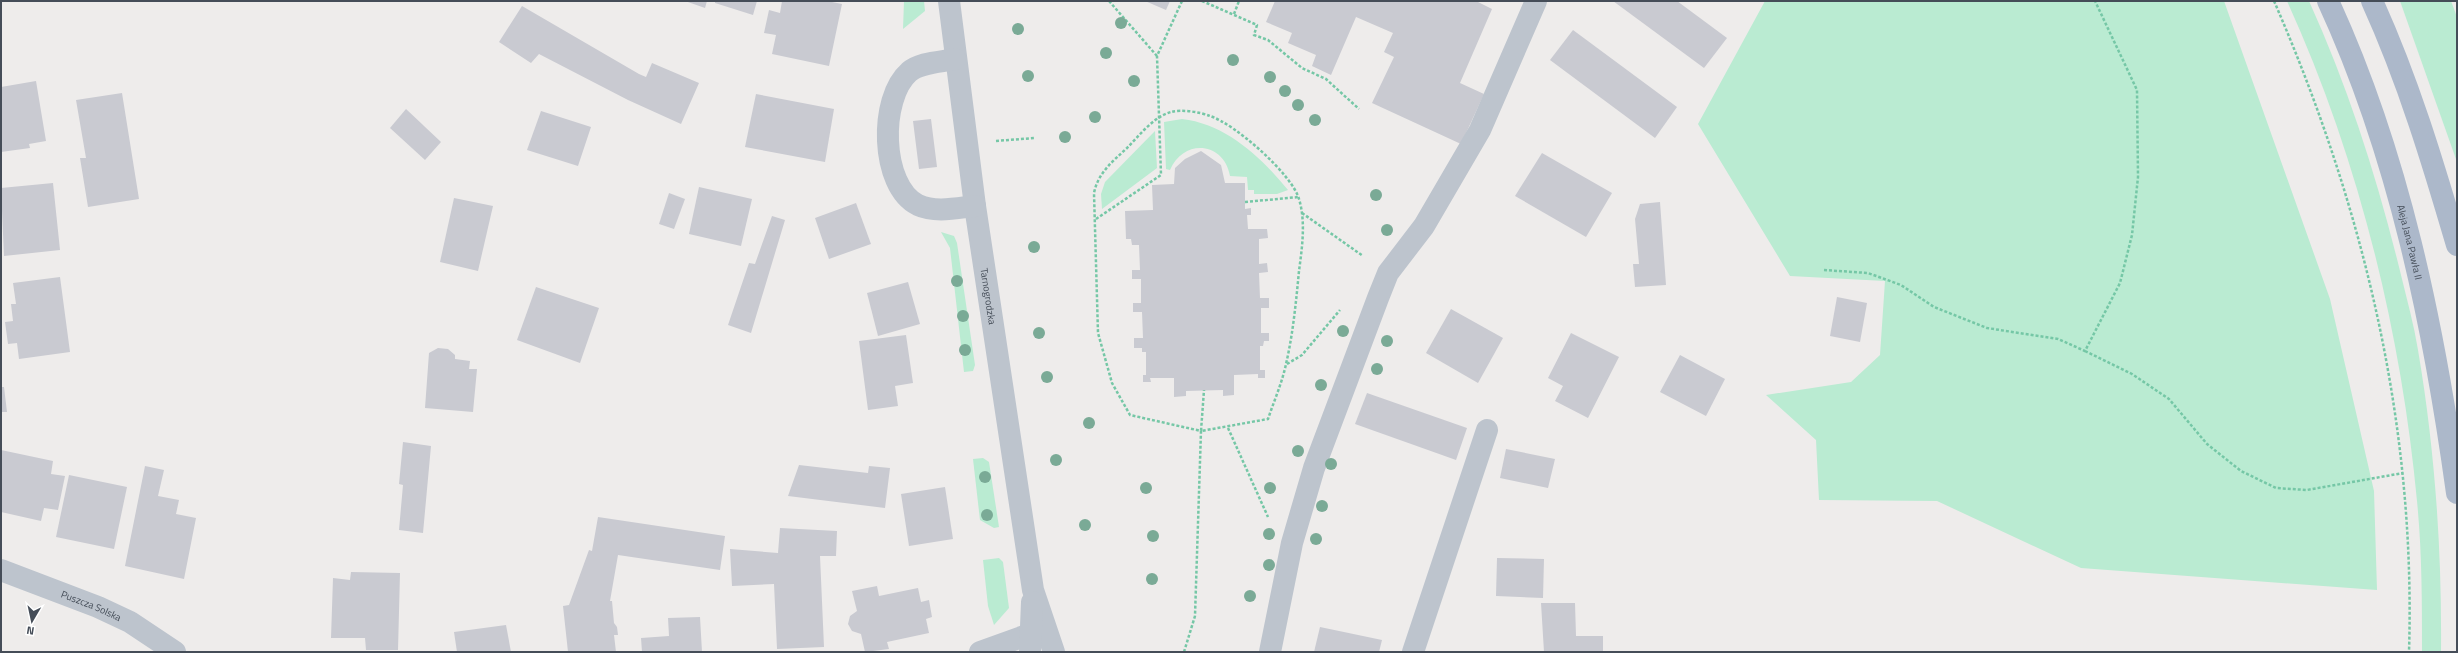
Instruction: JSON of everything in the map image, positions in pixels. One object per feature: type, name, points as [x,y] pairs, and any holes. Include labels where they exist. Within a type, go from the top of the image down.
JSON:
[{"type":"main road","name":"Aleja Jana Pawła II","points":[[2328,1],[2377,127],[2405,224],[2423,296],[2457,493]]},
{"type":"main road","points":[[2372,1],[2401,71],[2431,155],[2457,245]]},
{"type":"street","name":"Tarnogrodzka","points":[[949,1],[955,59],[975,206],[1033,590],[1054,652]]},
{"type":"street","points":[[1270,652],[1292,543],[1314,468],[1364,332],[1388,273],[1424,226],[1480,130],[1536,1]]},
{"type":"street","points":[[955,59],[912,69],[904,77],[896,90],[889,110],[888,144],[899,186],[917,204],[932,209],[975,206]]},
{"type":"street","points":[[1413,652],[1487,430]]},
{"type":"street","name":"Puszcza Solska","points":[[1,570],[98,607],[130,622],[175,652]]},
{"type":"street","name":"Tarnogrodzka","points":[[1030,643],[1033,590]]},
{"type":"street","points":[[980,652],[1030,643]]},
{"type":"path","points":[[1109,1],[1157,56]]},
{"type":"path","points":[[1096,219],[1161,175],[1157,56],[1182,1]]},
{"type":"path","points":[[1202,1],[1257,24],[1254,35],[1268,40],[1302,68],[1326,79],[1359,109]]},
{"type":"path","points":[[1234,14],[1239,1]]},
{"type":"path","points":[[2085,351],[2120,283],[2132,235],[2138,177],[2137,90],[2095,1]]},
{"type":"path","points":[[2274,1],[2302,66],[2338,165],[2364,258],[2394,398],[2403,473],[2409,579],[2409,652]]},
{"type":"path","points":[[1172,112],[1196,112],[1210,116],[1224,123],[1256,146],[1285,175],[1299,197],[1302,214],[1298,285],[1286,365],[1268,419],[1228,428],[1201,431],[1130,415],[1112,383],[1098,333],[1096,219],[1094,193],[1100,175],[1158,118],[1172,112]]},
{"type":"path","points":[[993,142],[1034,138]]},
{"type":"path","points":[[1245,202],[1299,197]]},
{"type":"path","points":[[1302,214],[1388,273]]},
{"type":"path","points":[[1824,270],[1868,273],[1901,285],[1934,307],[1987,328],[2058,340],[2085,351],[2132,374],[2169,399],[2207,444],[2241,471],[2276,488],[2307,490],[2403,473]]},
{"type":"path","points":[[1286,365],[1302,355],[1341,309]]},
{"type":"path","points":[[1184,652],[1196,616],[1201,431],[1204,390]]},
{"type":"path","points":[[1228,428],[1277,538],[1292,543]]},
{"type":"green space","points":[[904,1],[924,1],[925,11],[903,29]]},
{"type":"green space","points":[[1765,1],[2224,1],[2330,299],[2374,491],[2377,590],[2081,568],[1937,501],[1819,500],[1816,440],[1766,395],[1851,382],[1880,355],[1885,281],[1790,276],[1698,124]]},
{"type":"green space","points":[[2287,1],[2309,1],[2337,68],[2350,102],[2383,205],[2410,312],[2424,388],[2433,463],[2439,538],[2441,652],[2422,652],[2420,539],[2410,437],[2388,309],[2373,245],[2335,121],[2312,60]]},
{"type":"green space","points":[[2400,1],[2451,1],[2457,17],[2457,162]]},
{"type":"green space","points":[[1182,119],[1198,122],[1228,135],[1254,154],[1288,190],[1277,194],[1254,194],[1254,190],[1248,190],[1247,177],[1230,176],[1226,165],[1220,156],[1203,148],[1194,149],[1184,153],[1176,160],[1170,170],[1166,169],[1164,122]]},
{"type":"green space","points":[[1155,131],[1157,168],[1102,209],[1101,194],[1105,182]]},
{"type":"green space","points":[[941,232],[954,236],[957,243],[975,365],[973,371],[964,372],[950,248]]},
{"type":"green space","points":[[983,458],[989,462],[999,527],[994,528],[980,520],[973,459]]},
{"type":"green space","points":[[999,558],[1003,562],[1009,608],[994,625],[988,606],[983,560]]},
{"type":"building","points":[[685,1],[707,1],[705,8]]},
{"type":"building","points":[[715,1],[757,1],[753,15],[715,3]]},
{"type":"building","points":[[782,1],[827,1],[842,4],[829,66],[772,54],[776,35],[764,33],[769,10],[780,13]]},
{"type":"building","points":[[1145,1],[1170,1],[1166,10]]},
{"type":"building","points":[[1275,1],[1476,1],[1492,9],[1460,83],[1484,94],[1461,144],[1372,103],[1394,57],[1384,52],[1393,33],[1356,17],[1331,75],[1312,66],[1316,55],[1288,43],[1292,33],[1266,22]]},
{"type":"building","points":[[1613,1],[1677,1],[1727,38],[1704,68]]},
{"type":"building","points":[[522,6],[639,74],[646,77],[652,63],[699,83],[681,124],[628,100],[539,54],[531,63],[499,42]]},
{"type":"building","points":[[1573,30],[1677,107],[1655,138],[1550,60]]},
{"type":"building","points":[[36,81],[46,141],[29,144],[30,148],[1,152],[1,87]]},
{"type":"building","points":[[122,93],[139,199],[88,207],[80,158],[86,158],[76,100]]},
{"type":"building","points":[[756,94],[834,109],[825,162],[745,147]]},
{"type":"building","points":[[406,109],[441,142],[425,160],[390,128]]},
{"type":"building","points":[[541,111],[591,127],[578,166],[527,150]]},
{"type":"building","points":[[931,119],[937,167],[919,169],[913,121]]},
{"type":"building","points":[[1201,151],[1221,165],[1225,183],[1245,183],[1245,209],[1251,208],[1251,215],[1247,215],[1248,229],[1267,229],[1268,238],[1259,239],[1259,264],[1267,263],[1268,272],[1259,273],[1260,298],[1269,298],[1269,308],[1261,308],[1261,333],[1269,333],[1269,341],[1264,341],[1263,346],[1260,346],[1260,370],[1265,370],[1265,378],[1258,378],[1258,374],[1234,375],[1234,395],[1223,396],[1223,390],[1186,391],[1186,396],[1174,397],[1174,378],[1150,378],[1151,382],[1143,382],[1143,375],[1146,375],[1146,352],[1142,352],[1142,348],[1134,348],[1134,338],[1143,338],[1142,312],[1133,312],[1133,303],[1141,303],[1141,279],[1132,279],[1132,270],[1140,270],[1139,245],[1132,245],[1131,239],[1126,239],[1125,211],[1153,210],[1152,185],[1174,184],[1175,168],[1185,159]]},
{"type":"building","points":[[1542,153],[1612,193],[1586,237],[1515,196]]},
{"type":"building","points":[[53,183],[60,250],[4,256],[1,188]]},
{"type":"building","points":[[699,187],[752,199],[741,246],[689,234]]},
{"type":"building","points":[[669,193],[685,199],[674,229],[659,224]]},
{"type":"building","points":[[454,198],[493,206],[478,271],[440,262]]},
{"type":"building","points":[[1660,202],[1666,285],[1635,287],[1633,264],[1639,264],[1635,219],[1640,204]]},
{"type":"building","points":[[856,203],[871,244],[829,259],[815,218]]},
{"type":"building","points":[[772,216],[785,220],[751,333],[728,325],[749,263],[755,264]]},
{"type":"building","points":[[60,277],[70,352],[19,359],[17,343],[8,344],[5,322],[13,321],[11,304],[16,304],[13,283]]},
{"type":"building","points":[[908,282],[920,324],[878,336],[867,293]]},
{"type":"building","points":[[536,287],[599,308],[580,363],[517,340]]},
{"type":"building","points":[[1837,297],[1867,303],[1860,342],[1830,336]]},
{"type":"building","points":[[1451,309],[1503,338],[1478,383],[1426,353]]},
{"type":"building","points":[[1571,333],[1619,357],[1588,418],[1555,401],[1563,386],[1548,378]]},
{"type":"building","points":[[906,335],[913,383],[895,386],[898,406],[868,410],[859,341]]},
{"type":"building","points":[[438,348],[448,349],[455,355],[455,359],[470,361],[469,369],[477,369],[473,412],[425,408],[429,353]]},
{"type":"building","points":[[1680,355],[1725,379],[1706,416],[1660,392]]},
{"type":"building","points":[[1,387],[4,387],[7,412],[1,412]]},
{"type":"building","points":[[1367,393],[1467,428],[1456,460],[1355,424]]},
{"type":"building","points":[[403,442],[431,446],[423,533],[399,530],[403,485],[399,484]]},
{"type":"building","points":[[1506,449],[1555,459],[1548,488],[1500,478]]},
{"type":"building","points":[[1,450],[53,461],[51,474],[65,476],[58,510],[44,508],[41,521],[1,512]]},
{"type":"building","points":[[799,465],[868,473],[869,466],[890,468],[885,508],[788,496]]},
{"type":"building","points":[[145,466],[164,470],[158,496],[179,500],[176,514],[196,518],[184,579],[125,566]]},
{"type":"building","points":[[69,475],[127,487],[114,549],[56,537]]},
{"type":"building","points":[[945,487],[953,539],[909,546],[901,494]]},
{"type":"building","points":[[598,517],[725,536],[720,570],[618,555],[610,601],[612,601],[614,623],[617,627],[618,635],[614,635],[616,652],[568,652],[563,606],[569,605],[589,550],[592,551]]},
{"type":"building","points":[[780,528],[837,531],[836,556],[820,556],[824,647],[777,649],[774,584],[732,586],[730,549],[778,553]]},
{"type":"building","points":[[1497,558],[1544,559],[1543,598],[1496,596]]},
{"type":"building","points":[[351,572],[400,573],[398,650],[366,650],[365,638],[331,638],[333,578],[350,580]]},
{"type":"building","points":[[877,586],[879,596],[918,588],[921,602],[929,600],[932,617],[926,619],[929,633],[887,642],[889,649],[865,652],[861,634],[852,631],[848,624],[850,616],[857,611],[852,591]]},
{"type":"building","points":[[1541,603],[1575,603],[1576,636],[1603,636],[1603,652],[1544,652]]},
{"type":"building","points":[[700,617],[702,652],[642,652],[641,638],[669,636],[668,618]]},
{"type":"building","points":[[506,625],[511,652],[457,652],[454,632]]},
{"type":"building","points":[[1320,627],[1382,640],[1379,652],[1314,652]]}]
